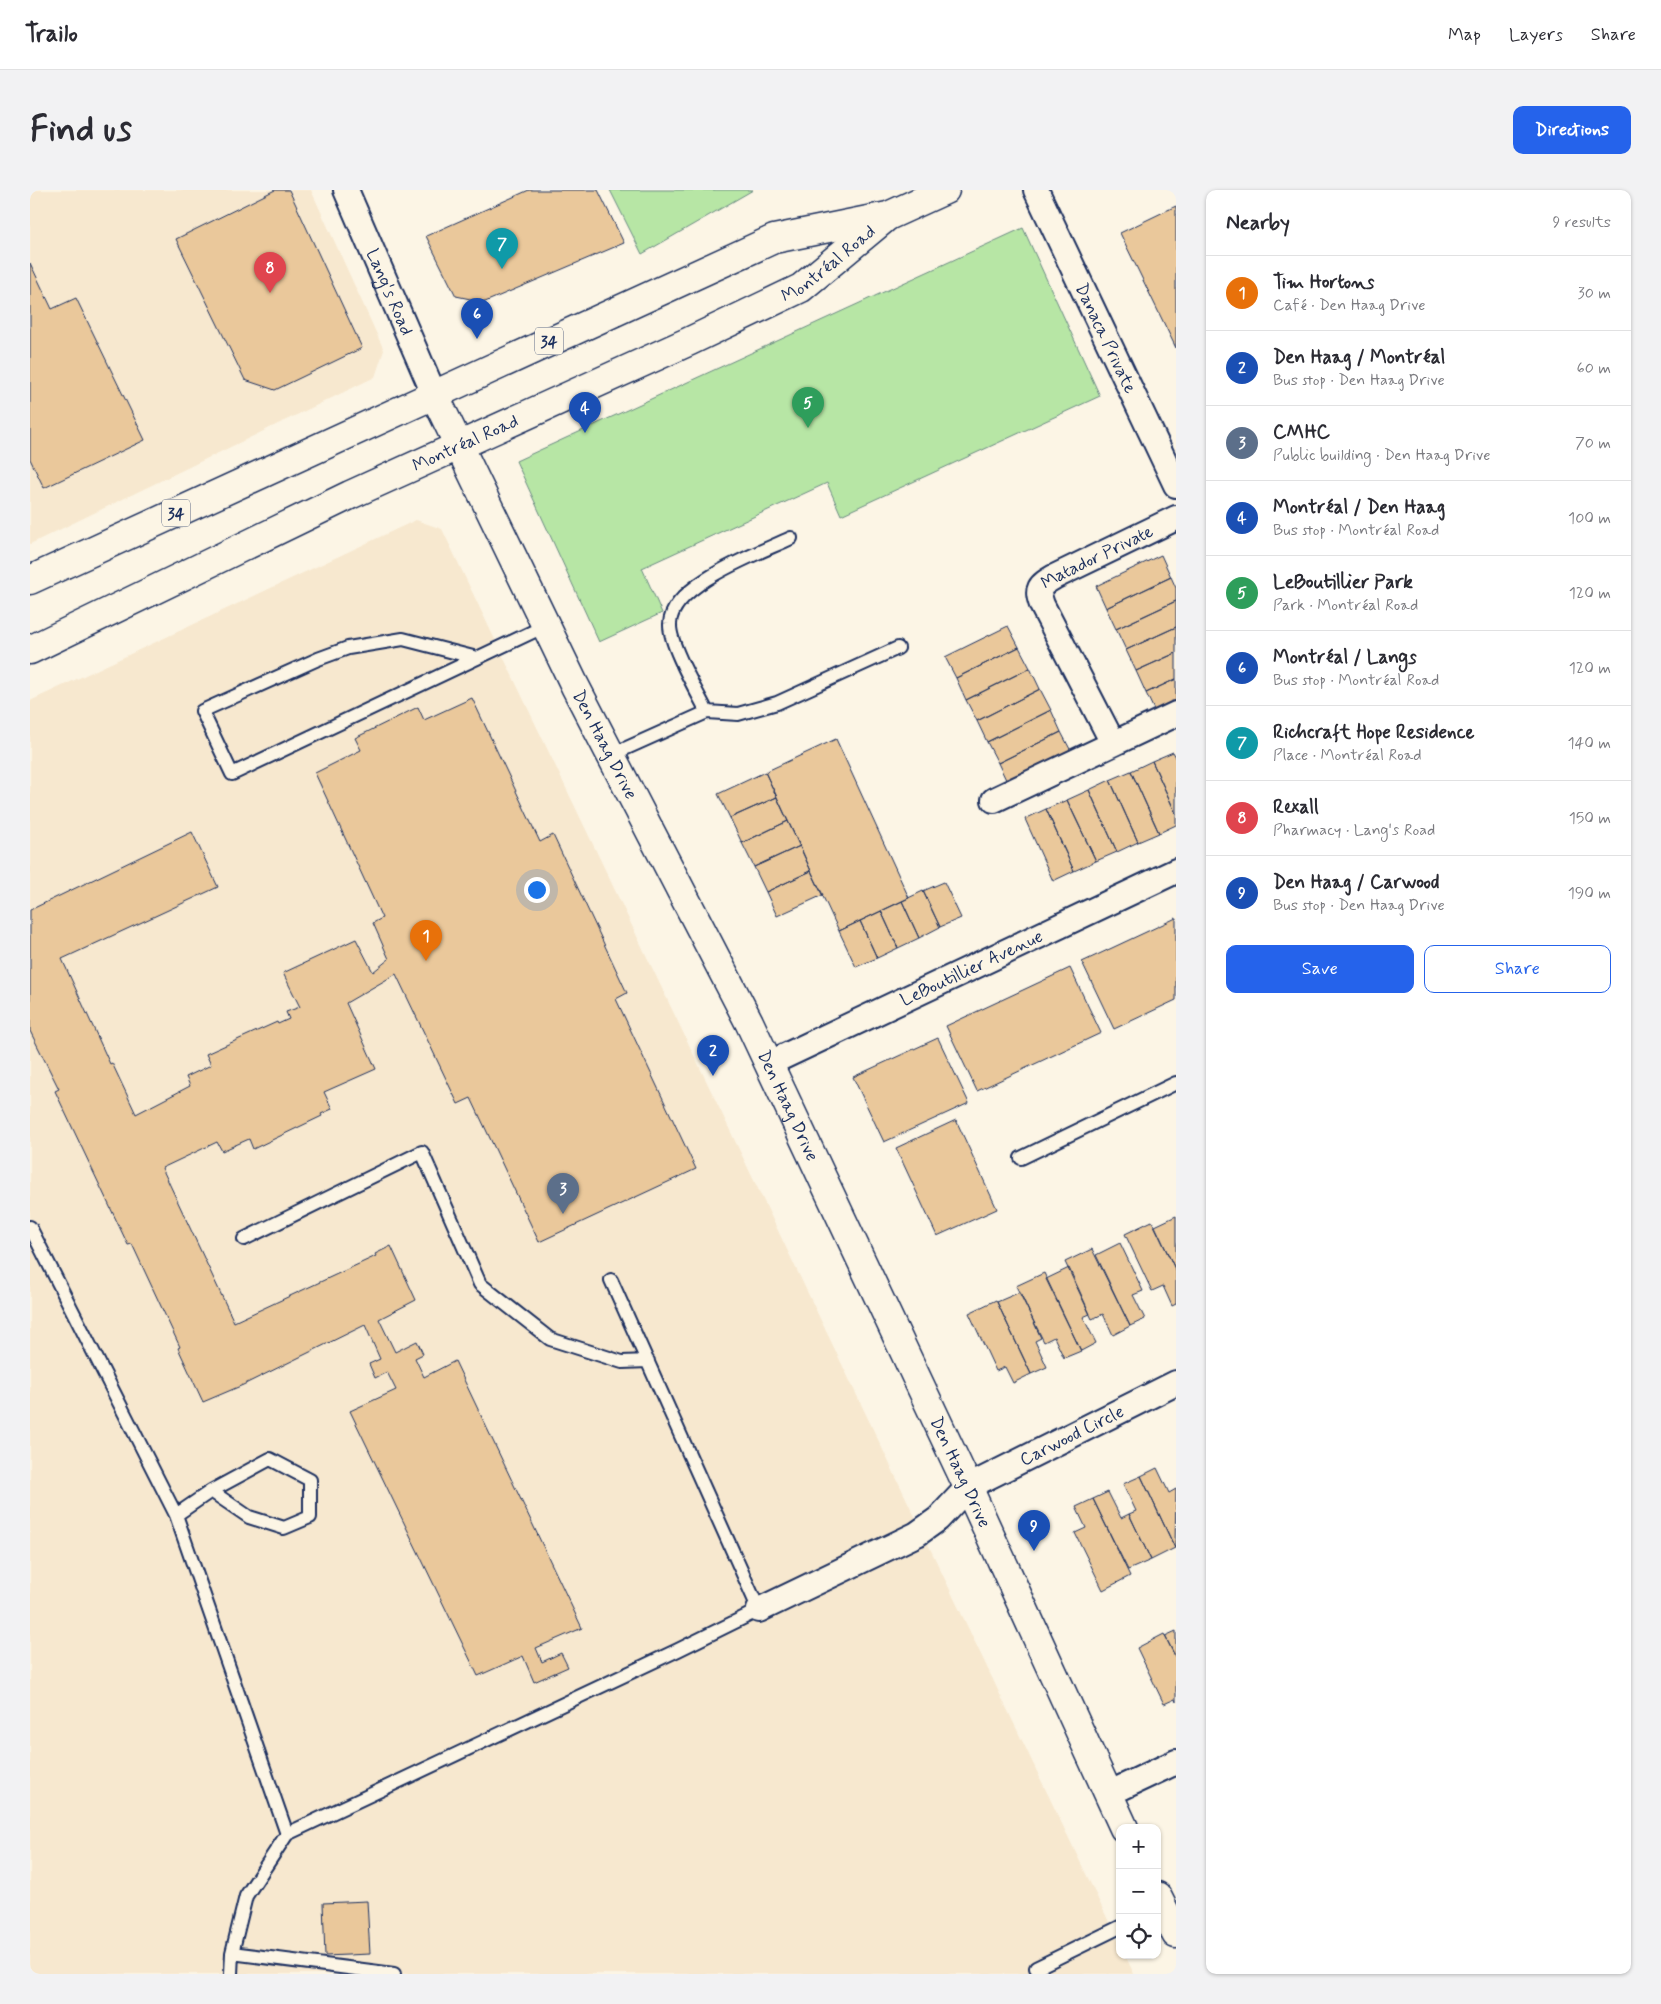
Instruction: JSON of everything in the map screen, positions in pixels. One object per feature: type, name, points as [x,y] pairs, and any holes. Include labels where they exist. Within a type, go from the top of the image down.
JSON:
[{"type":"main road","name":"Montréal Road","points":[[30,580],[774,239],[888,216],[943,190]]},
{"type":"main road","name":"Montréal Road","points":[[30,650],[350,495],[690,341],[801,288],[888,216]]},
{"type":"main road","name":"Den Haag Drive","points":[[434,394],[545,626],[679,890],[749,1022],[968,1488],[1122,1824]]},
{"type":"main road","points":[[1161,1908],[1176,1934]]},
{"type":"street","name":"Lang's Road","points":[[346,190],[434,394]]},
{"type":"street","name":"Danaca Private","points":[[1036,190],[1176,485]]},
{"type":"street","name":"Matador Private","points":[[1113,743],[1042,605],[1039,588],[1054,577],[1176,518]]},
{"type":"street","points":[[994,800],[1176,714]]},
{"type":"street","name":"LeBoutillier Avenue","points":[[768,1064],[1176,871]]},
{"type":"street","name":"Carwood Circle","points":[[759,1610],[917,1534],[938,1519],[968,1488],[1176,1383]]},
{"type":"street","points":[[1108,1794],[1176,1762]]},
{"type":"lane","points":[[707,712],[674,643],[670,624],[674,607],[689,592],[715,573],[791,538]]},
{"type":"lane","points":[[477,658],[403,639],[348,648],[318,659],[202,711],[232,774],[545,626]]},
{"type":"lane","points":[[612,755],[707,712],[738,714],[777,704],[898,648]]},
{"type":"lane","points":[[1021,1158],[1176,1083]]},
{"type":"lane","points":[[244,1239],[422,1152],[480,1284],[550,1340],[622,1362],[648,1361]]},
{"type":"lane","points":[[31,1233],[176,1515],[287,1834]]},
{"type":"lane","points":[[231,1974],[232,1953],[246,1896],[287,1834],[759,1610],[612,1280]]},
{"type":"lane","points":[[176,1515],[211,1491],[270,1459],[310,1480],[310,1517],[284,1528],[248,1517],[211,1491]]},
{"type":"lane","points":[[1036,1968],[1116,1929]]},
{"type":"lane","points":[[232,1953],[394,1974]]},
{"type":"shaded area","points":[[30,190],[311,190],[384,350],[375,377],[30,544]]},
{"type":"shaded area","points":[[416,520],[442,529],[1116,1937],[1116,1959],[1127,1959],[1134,1974],[30,1974],[30,701]]},
{"type":"green space","points":[[610,190],[753,190],[642,254]]},
{"type":"green space","points":[[1023,228],[1100,396],[841,515],[827,483],[642,568],[662,613],[599,642],[516,461]]},
{"type":"building","points":[[275,190],[289,190],[362,348],[275,390],[245,380],[176,239]]},
{"type":"building","points":[[529,190],[598,190],[624,243],[485,302],[456,296],[426,236]]},
{"type":"building","points":[[1176,206],[1176,348],[1120,233]]},
{"type":"building","points":[[30,263],[52,309],[76,298],[145,440],[44,488],[30,459]]},
{"type":"building","points":[[1161,555],[1171,577],[1106,608],[1096,586]]},
{"type":"building","points":[[1171,577],[1176,588],[1176,601],[1116,629],[1106,608]]},
{"type":"building","points":[[1176,601],[1176,627],[1126,650],[1116,629]]},
{"type":"building","points":[[1008,626],[1019,647],[956,678],[945,657]]},
{"type":"building","points":[[1176,627],[1176,653],[1136,671],[1126,650]]},
{"type":"building","points":[[1019,647],[1030,668],[966,700],[956,678]]},
{"type":"building","points":[[1176,653],[1176,679],[1146,693],[1136,671]]},
{"type":"building","points":[[1030,668],[1040,689],[977,721],[966,700]]},
{"type":"building","points":[[1176,679],[1176,705],[1156,714],[1146,693]]},
{"type":"building","points":[[1040,689],[1051,710],[987,742],[977,721]]},
{"type":"building","points":[[472,698],[540,842],[553,835],[627,993],[616,999],[696,1169],[539,1242],[471,1098],[458,1104],[396,974],[346,1003],[376,1069],[324,1092],[332,1109],[321,1114],[322,1116],[253,1149],[249,1139],[222,1151],[217,1142],[162,1168],[234,1322],[376,1256],[375,1254],[391,1246],[416,1300],[379,1319],[395,1352],[417,1341],[423,1354],[415,1358],[424,1377],[455,1361],[582,1628],[536,1648],[542,1662],[561,1653],[568,1667],[534,1682],[523,1656],[478,1676],[350,1411],[396,1390],[387,1372],[375,1378],[369,1364],[380,1359],[365,1325],[243,1385],[203,1402],[178,1348],[180,1347],[132,1244],[128,1245],[55,1091],[59,1089],[30,1031],[30,910],[192,832],[218,887],[62,959],[110,1064],[112,1063],[136,1114],[190,1086],[186,1077],[211,1065],[206,1054],[277,1022],[278,1024],[289,1019],[286,1012],[300,1007],[283,973],[356,939],[373,972],[389,959],[373,923],[382,918],[315,773],[361,750],[355,738],[418,707],[424,720]]},
{"type":"building","points":[[1051,710],[1061,732],[998,763],[987,742]]},
{"type":"building","points":[[1061,732],[1072,753],[1008,784],[998,763]]},
{"type":"building","points":[[836,739],[909,898],[839,931],[765,772]]},
{"type":"building","points":[[1173,752],[1176,757],[1176,814],[1152,761]]},
{"type":"building","points":[[1152,761],[1176,814],[1176,825],[1159,833],[1131,771]]},
{"type":"building","points":[[1131,771],[1159,833],[1138,842],[1110,780]]},
{"type":"building","points":[[765,772],[777,797],[730,818],[718,794]]},
{"type":"building","points":[[1110,780],[1138,842],[1117,852],[1089,790]]},
{"type":"building","points":[[1089,790],[1117,852],[1096,861],[1067,800]]},
{"type":"building","points":[[777,797],[788,821],[742,843],[730,818]]},
{"type":"building","points":[[1067,800],[1096,861],[1074,871],[1046,809]]},
{"type":"building","points":[[1046,809],[1074,871],[1053,881],[1025,819]]},
{"type":"building","points":[[788,821],[800,846],[754,867],[742,843]]},
{"type":"building","points":[[800,846],[811,871],[766,892],[754,867]]},
{"type":"building","points":[[811,871],[823,895],[777,916],[766,892]]},
{"type":"building","points":[[944,882],[961,918],[940,927],[923,891]]},
{"type":"building","points":[[923,891],[940,927],[919,938],[902,901]]},
{"type":"building","points":[[902,901],[919,938],[898,948],[881,911]]},
{"type":"building","points":[[881,911],[898,948],[877,958],[860,921]]},
{"type":"building","points":[[1176,918],[1176,1000],[1114,1029],[1082,962]]},
{"type":"building","points":[[860,921],[877,958],[856,967],[839,931]]},
{"type":"building","points":[[1070,968],[1101,1033],[977,1091],[946,1026]]},
{"type":"building","points":[[938,1038],[969,1103],[884,1142],[853,1077]]},
{"type":"building","points":[[956,1120],[997,1209],[937,1236],[896,1148]]},
{"type":"building","points":[[1176,1216],[1176,1271],[1155,1226]]},
{"type":"building","points":[[1152,1221],[1176,1271],[1176,1304],[1172,1306],[1163,1286],[1152,1291],[1125,1234]]},
{"type":"building","points":[[1120,1243],[1143,1291],[1133,1295],[1145,1319],[1130,1326],[1096,1255]]},
{"type":"building","points":[[1092,1249],[1130,1326],[1113,1335],[1103,1314],[1092,1319],[1065,1262]]},
{"type":"building","points":[[1069,1268],[1090,1314],[1083,1317],[1096,1343],[1081,1351],[1046,1279]]},
{"type":"building","points":[[1044,1273],[1081,1351],[1064,1358],[1054,1337],[1044,1342],[1016,1286]]},
{"type":"building","points":[[1020,1292],[1041,1338],[1035,1341],[1047,1367],[1031,1374],[997,1302]]},
{"type":"building","points":[[996,1300],[1031,1374],[1013,1383],[1005,1367],[996,1371],[969,1313]]},
{"type":"building","points":[[1157,1468],[1169,1493],[1176,1489],[1175,1548],[1141,1476]]},
{"type":"building","points":[[1141,1476],[1175,1548],[1151,1560],[1129,1514],[1136,1511],[1123,1484]]},
{"type":"building","points":[[1108,1492],[1121,1518],[1129,1514],[1151,1560],[1128,1570],[1093,1499]]},
{"type":"building","points":[[1093,1499],[1130,1576],[1103,1590],[1075,1533],[1086,1528],[1076,1507]]},
{"type":"building","points":[[1176,1631],[1176,1658],[1165,1636]]},
{"type":"building","points":[[1164,1634],[1176,1658],[1176,1702],[1175,1699],[1164,1704],[1137,1648]]},
{"type":"building","points":[[367,1901],[370,1954],[325,1956],[323,1903]]},
{"type":"place","name":"Richcraft Hope Residence","points":[[502,269]]},
{"type":"place","name":"Rexall","points":[[270,293]]},
{"type":"place","name":"Montréal / Langs","points":[[477,339]]},
{"type":"place","name":"LeBoutillier Park","points":[[808,428]]},
{"type":"place","name":"Montréal / Den Haag","points":[[585,433]]},
{"type":"place","name":"Tim Hortons","points":[[426,961]]},
{"type":"place","name":"Den Haag / Montréal","points":[[713,1076]]},
{"type":"place","name":"CMHC","points":[[563,1214]]},
{"type":"place","name":"Den Haag / Carwood","points":[[1034,1551]]}]
